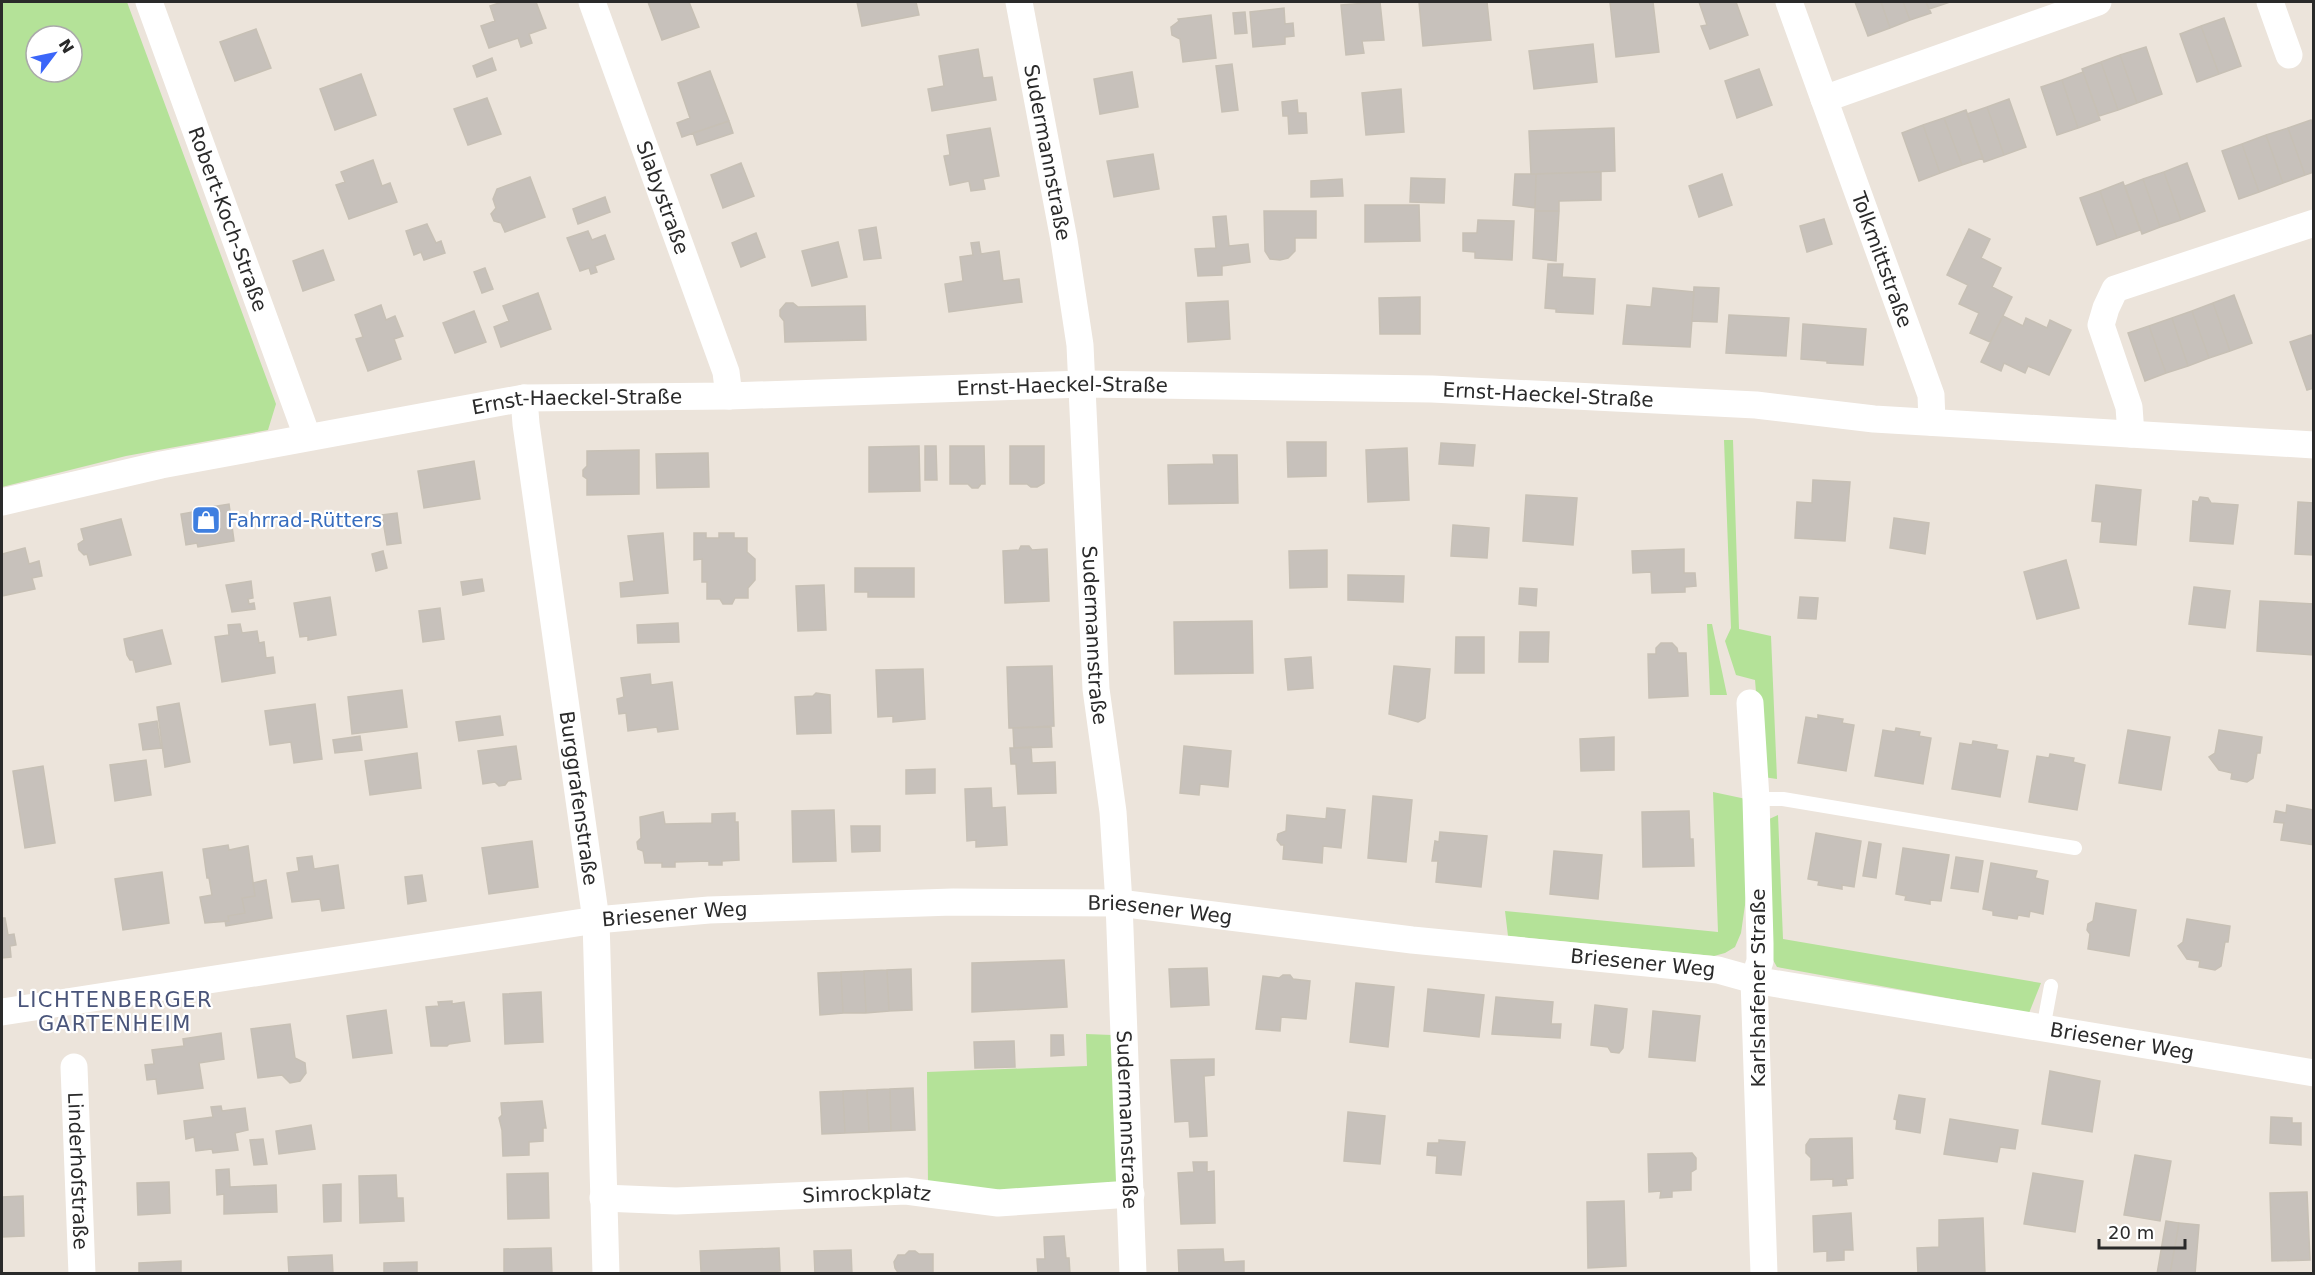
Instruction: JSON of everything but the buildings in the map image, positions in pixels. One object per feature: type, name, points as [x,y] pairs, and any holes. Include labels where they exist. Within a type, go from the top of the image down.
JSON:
[{"type":"street","name":"Robert-Koch-Straße","points":[[148,2],[307,436]]},
{"type":"street","name":"Slabystraße","points":[[592,2],[726,372],[729,396]]},
{"type":"street","name":"Sudermannstraße","points":[[1019,2],[1064,240],[1084,384],[1096,689],[1113,812],[1119,903],[1134,1274]]},
{"type":"street","name":"Tolkmittstraße","points":[[1789,2],[1931,395],[1932,422]]},
{"type":"street","points":[[1824,99],[2098,2]]},
{"type":"street","points":[[2270,2],[2289,55]]},
{"type":"street","points":[[2131,434],[2129,407],[2101,325],[2115,289],[2313,223]]},
{"type":"street","name":"Ernst-Haeckel-Straße","points":[[2,502],[161,465],[307,436],[524,398],[729,396],[1084,384],[1456,390],[1756,405],[1874,419],[2313,445]]},
{"type":"street","name":"Burggrafenstraße","points":[[524,398],[525,424],[596,920],[606,1274]]},
{"type":"street","name":"Karlshafener Straße","points":[[1750,703],[1756,799],[1760,960],[1754,980],[1764,1274]]},
{"type":"street","name":"Briesener Weg","points":[[2,1012],[596,920],[709,910],[953,902],[1119,903],[1412,940],[1718,970],[1754,980],[2313,1073]]},
{"type":"street","name":"Linderhofstraße","points":[[74,1067],[82,1274]]},
{"type":"street","name":"Simrockplatz","points":[[603,1198],[676,1201],[906,1191],[998,1203],[1131,1194]]},
{"type":"lane","points":[[1756,799],[1782,799],[2074,848]]},
{"type":"lane","points":[[2043,1029],[2051,986]]},
{"type":"green space","points":[[127,2],[276,404],[268,430],[126,456],[2,487],[2,3]]},
{"type":"green space","points":[[1724,440],[1733,440],[1739,629],[1771,636],[1777,779],[1763,777],[1755,680],[1736,675],[1725,641],[1731,628]]},
{"type":"green space","points":[[1707,624],[1712,624],[1727,695],[1710,695]]},
{"type":"green space","points":[[1713,792],[1746,799],[1748,884],[1741,933],[1735,947],[1714,956],[1508,936],[1505,911],[1718,932]]},
{"type":"green space","points":[[1778,815],[1783,939],[2041,983],[2029,1013],[1777,967],[1769,953],[1767,820]]},
{"type":"green space","points":[[1086,1034],[1112,1035],[1118,1166],[1116,1182],[991,1192],[928,1186],[927,1072],[1087,1066]]},
{"type":"place","name":"Fahrrad-Rütters","points":[[206,520]]},
{"type":"district","name":"LICHTENBERGER GARTENHEIM","points":[[115,1012]]}]
